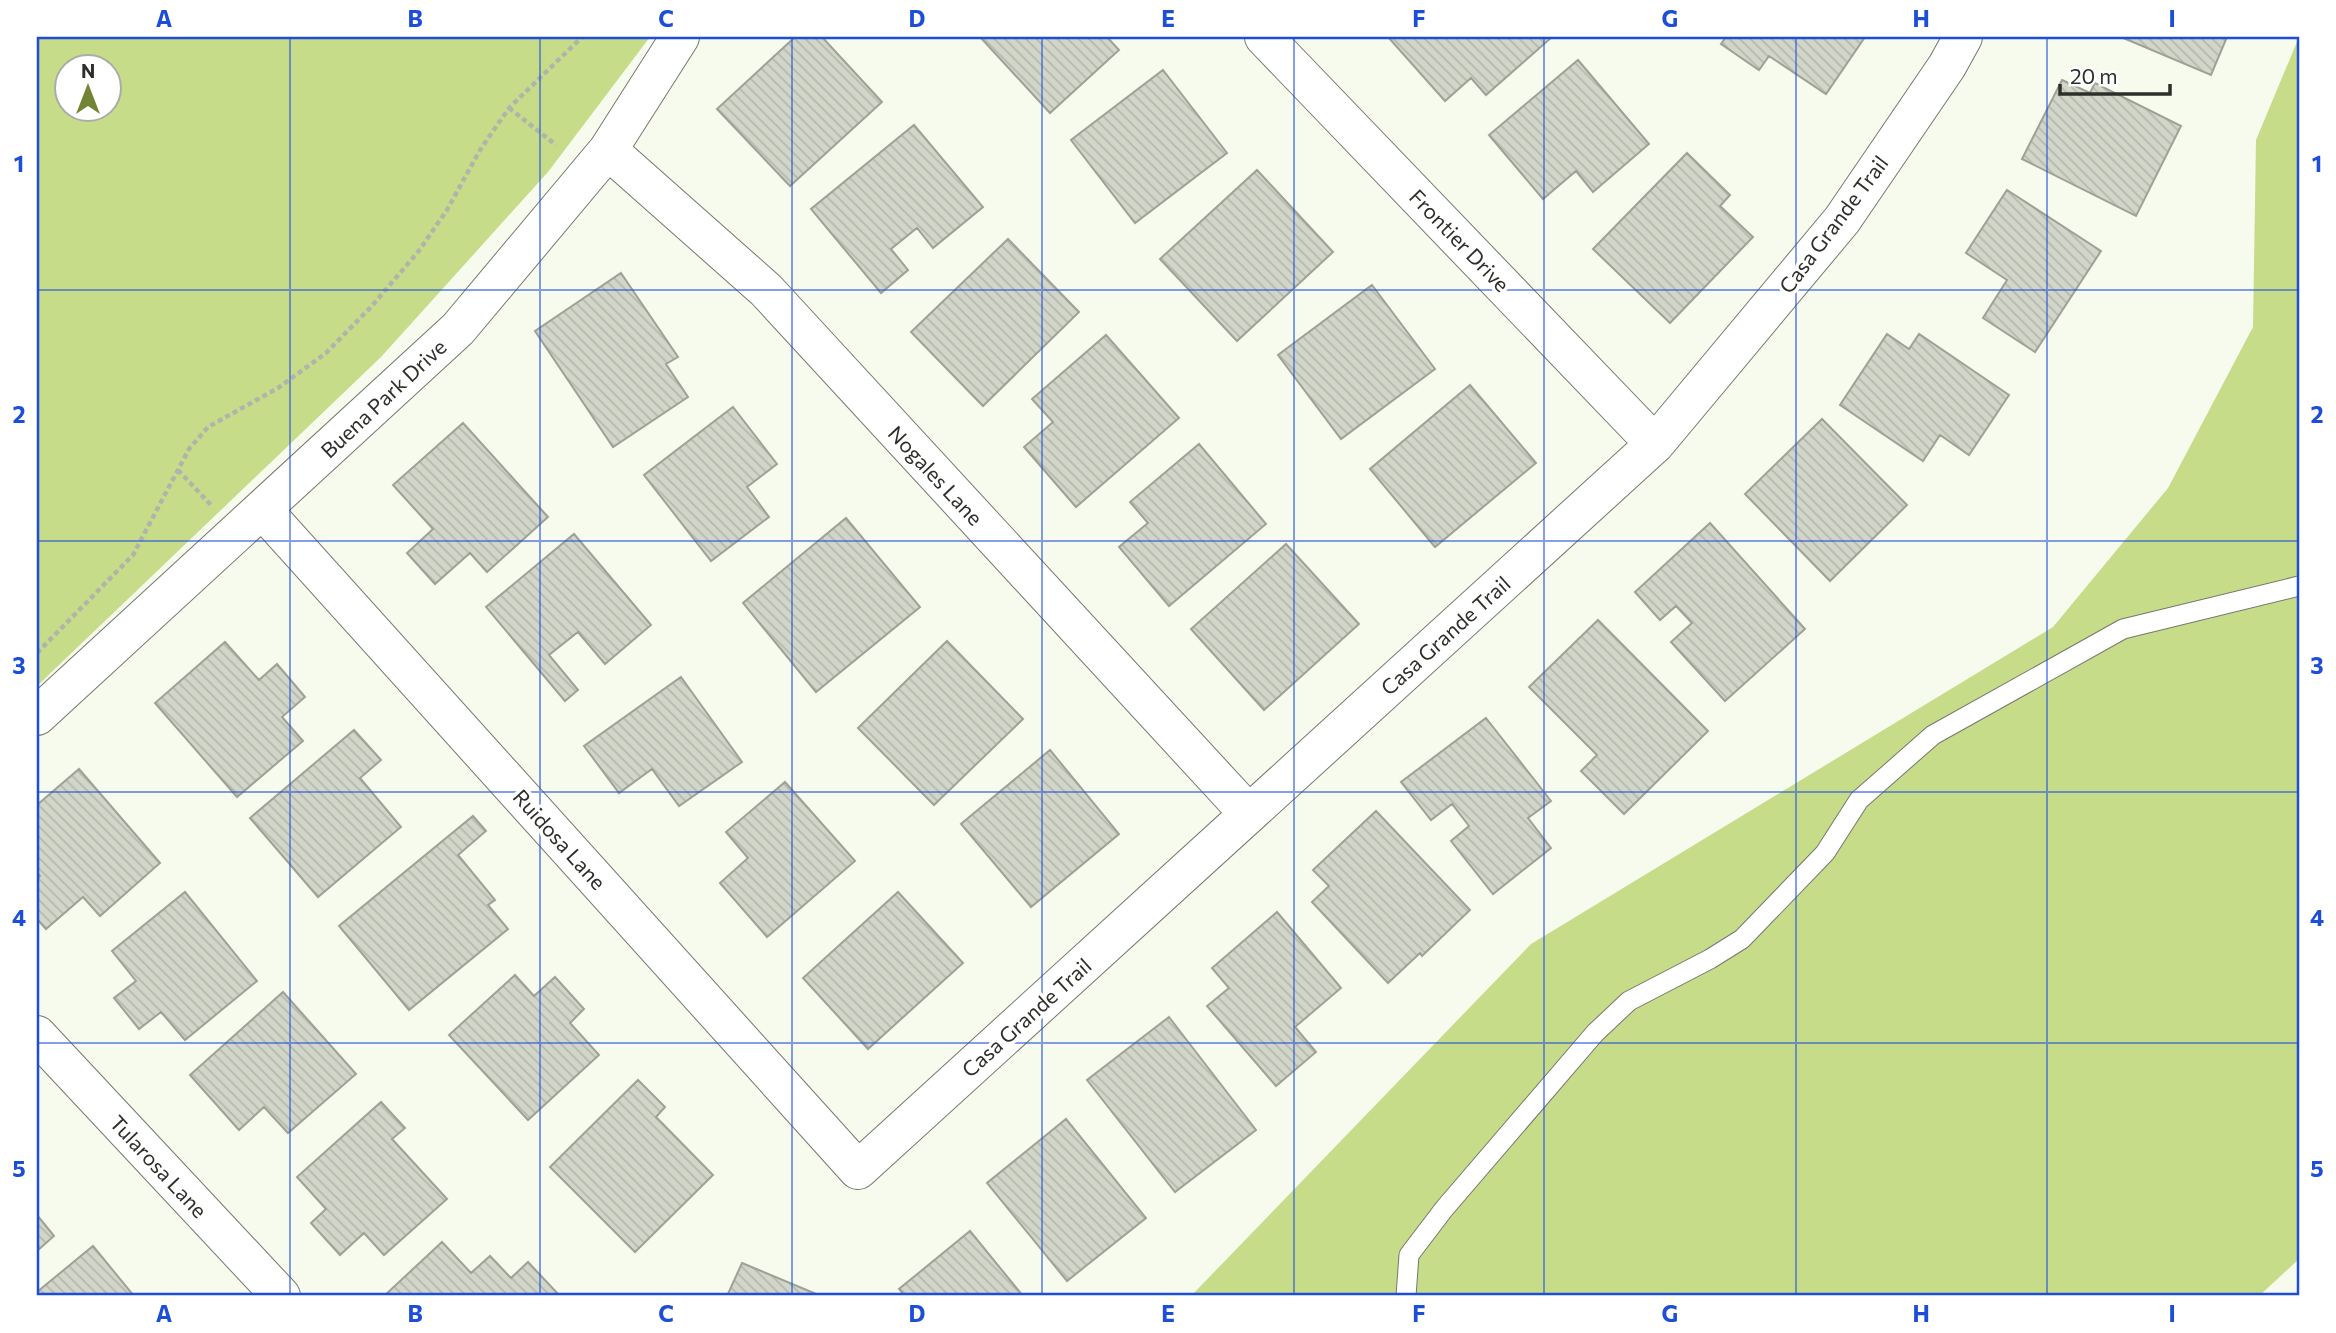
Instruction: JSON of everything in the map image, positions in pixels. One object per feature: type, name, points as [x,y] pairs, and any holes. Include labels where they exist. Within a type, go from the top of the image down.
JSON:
[{"type":"street","name":"Buena Park Drive","points":[[37,716],[458,329],[608,150],[680,37]]},
{"type":"street","name":"Frontier Drive","points":[[1264,37],[1655,444]]},
{"type":"street","name":"Casa Grande Trail","points":[[858,1170],[1655,444],[1842,220],[1947,66],[1963,37]]},
{"type":"street","name":"Nogales Lane","points":[[608,150],[766,290],[1249,814]]},
{"type":"street","name":"Ruidosa Lane","points":[[262,509],[858,1170]]},
{"type":"street","name":"Tularosa Lane","points":[[37,1035],[281,1296]]},
{"type":"lane","points":[[1406,1296],[1409,1255],[1444,1209],[1595,1033],[1629,1001],[1710,959],[1742,939],[1825,853],[1859,800],[1933,735],[2123,629],[2299,586]]},
{"type":"path","points":[[37,653],[133,555],[189,449],[208,427],[278,388],[326,353],[370,309],[418,253],[447,211],[480,150],[509,108],[582,37]]},
{"type":"path","points":[[509,108],[556,145]]},
{"type":"path","points":[[178,470],[211,505]]},
{"type":"green space","points":[[37,37],[650,37],[548,172],[381,357],[37,686]]},
{"type":"green space","points":[[2299,37],[2299,1259],[2259,1296],[1191,1296],[1531,944],[2053,627],[2168,488],[2253,327],[2256,140]]},
{"type":"building","points":[[795,37],[822,37],[882,102],[790,186],[717,109]]},
{"type":"building","points":[[980,37],[1107,37],[1119,50],[1050,113]]},
{"type":"building","points":[[1388,37],[1552,37],[1486,95],[1471,78],[1445,101]]},
{"type":"building","points":[[1726,37],[1865,37],[1826,94],[1769,56],[1759,70],[1721,44]]},
{"type":"building","points":[[2121,37],[2227,37],[2211,75]]},
{"type":"building","points":[[1578,60],[1649,144],[1593,192],[1576,171],[1543,199],[1489,135]]},
{"type":"building","points":[[1163,70],[1227,153],[1135,223],[1071,140]]},
{"type":"building","points":[[2062,80],[2090,93],[2095,83],[2181,126],[2136,216],[2022,159]]},
{"type":"building","points":[[914,125],[983,207],[933,248],[917,228],[891,249],[908,270],[881,293],[811,209]]},
{"type":"building","points":[[1687,153],[1730,195],[1720,206],[1753,237],[1670,323],[1593,249]]},
{"type":"building","points":[[1257,170],[1333,252],[1237,341],[1160,259]]},
{"type":"building","points":[[2007,190],[2101,251],[2035,352],[1983,318],[2007,280],[1966,253]]},
{"type":"building","points":[[1008,239],[1079,312],[983,406],[911,332]]},
{"type":"building","points":[[621,273],[678,357],[666,364],[688,397],[613,447],[535,331]]},
{"type":"building","points":[[1372,285],[1435,369],[1341,439],[1278,355]]},
{"type":"building","points":[[1887,334],[1909,349],[1919,334],[2009,395],[1969,455],[1940,435],[1923,461],[1840,405]]},
{"type":"building","points":[[1106,335],[1179,418],[1076,507],[1024,447],[1053,422],[1032,399]]},
{"type":"building","points":[[1470,385],[1536,463],[1435,547],[1370,469]]},
{"type":"building","points":[[733,407],[777,464],[747,487],[769,517],[711,561],[644,475]]},
{"type":"building","points":[[1822,419],[1907,505],[1830,581],[1745,494]]},
{"type":"building","points":[[463,423],[548,517],[487,572],[470,553],[435,584],[407,553],[433,529],[393,485]]},
{"type":"building","points":[[1199,444],[1266,524],[1169,606],[1119,547],[1148,523],[1130,502]]},
{"type":"building","points":[[846,518],[920,607],[816,692],[743,603]]},
{"type":"building","points":[[1710,523],[1805,629],[1725,701],[1671,642],[1692,623],[1676,606],[1660,620],[1635,592]]},
{"type":"building","points":[[574,534],[651,625],[605,664],[578,632],[549,655],[578,690],[565,701],[486,607]]},
{"type":"building","points":[[1286,544],[1359,624],[1264,710],[1191,629]]},
{"type":"building","points":[[1598,620],[1708,731],[1624,814],[1581,771],[1597,755],[1529,687]]},
{"type":"building","points":[[947,641],[1023,719],[934,805],[858,728]]},
{"type":"building","points":[[225,642],[259,680],[277,664],[305,697],[282,717],[303,741],[237,797],[155,703]]},
{"type":"building","points":[[681,677],[742,762],[679,806],[652,769],[619,793],[584,746]]},
{"type":"building","points":[[1486,718],[1551,801],[1528,818],[1551,848],[1493,894],[1451,841],[1469,826],[1452,804],[1431,820],[1401,782]]},
{"type":"building","points":[[354,730],[381,760],[360,778],[401,827],[318,897],[250,818]]},
{"type":"building","points":[[1050,750],[1119,834],[1031,907],[961,824]]},
{"type":"building","points":[[79,769],[160,863],[100,916],[83,897],[46,929],[37,919],[37,879],[40,876],[37,872],[37,805]]},
{"type":"building","points":[[785,782],[855,861],[767,937],[720,883],[748,858],[726,832]]},
{"type":"building","points":[[1376,811],[1470,910],[1422,956],[1420,953],[1388,983],[1312,902],[1329,886],[1313,870]]},
{"type":"building","points":[[473,816],[486,831],[458,855],[495,900],[488,905],[508,929],[409,1010],[339,926]]},
{"type":"building","points":[[185,892],[257,981],[185,1040],[161,1012],[139,1029],[114,998],[136,981],[112,951]]},
{"type":"building","points":[[898,892],[963,963],[868,1049],[803,978]]},
{"type":"building","points":[[1277,912],[1341,988],[1295,1027],[1316,1052],[1276,1086],[1207,1006],[1229,988],[1212,968]]},
{"type":"building","points":[[515,975],[534,996],[555,977],[584,1009],[570,1023],[599,1055],[528,1120],[449,1035]]},
{"type":"building","points":[[283,992],[356,1074],[288,1133],[264,1107],[239,1130],[190,1075]]},
{"type":"building","points":[[1169,1017],[1256,1130],[1175,1192],[1087,1080]]},
{"type":"building","points":[[638,1080],[665,1107],[656,1117],[713,1175],[635,1252],[550,1167]]},
{"type":"building","points":[[381,1102],[405,1128],[392,1139],[447,1199],[384,1255],[364,1233],[340,1255],[311,1223],[326,1209],[297,1177]]},
{"type":"building","points":[[1066,1119],[1146,1218],[1067,1281],[987,1183]]},
{"type":"building","points":[[37,1215],[54,1236],[37,1251]]},
{"type":"building","points":[[970,1231],[1023,1296],[905,1296],[899,1289]]},
{"type":"building","points":[[442,1242],[471,1273],[490,1256],[511,1278],[528,1262],[560,1296],[384,1296]]},
{"type":"building","points":[[93,1246],[134,1296],[37,1296],[37,1292]]},
{"type":"building","points":[[742,1263],[821,1296],[727,1296]]}]
